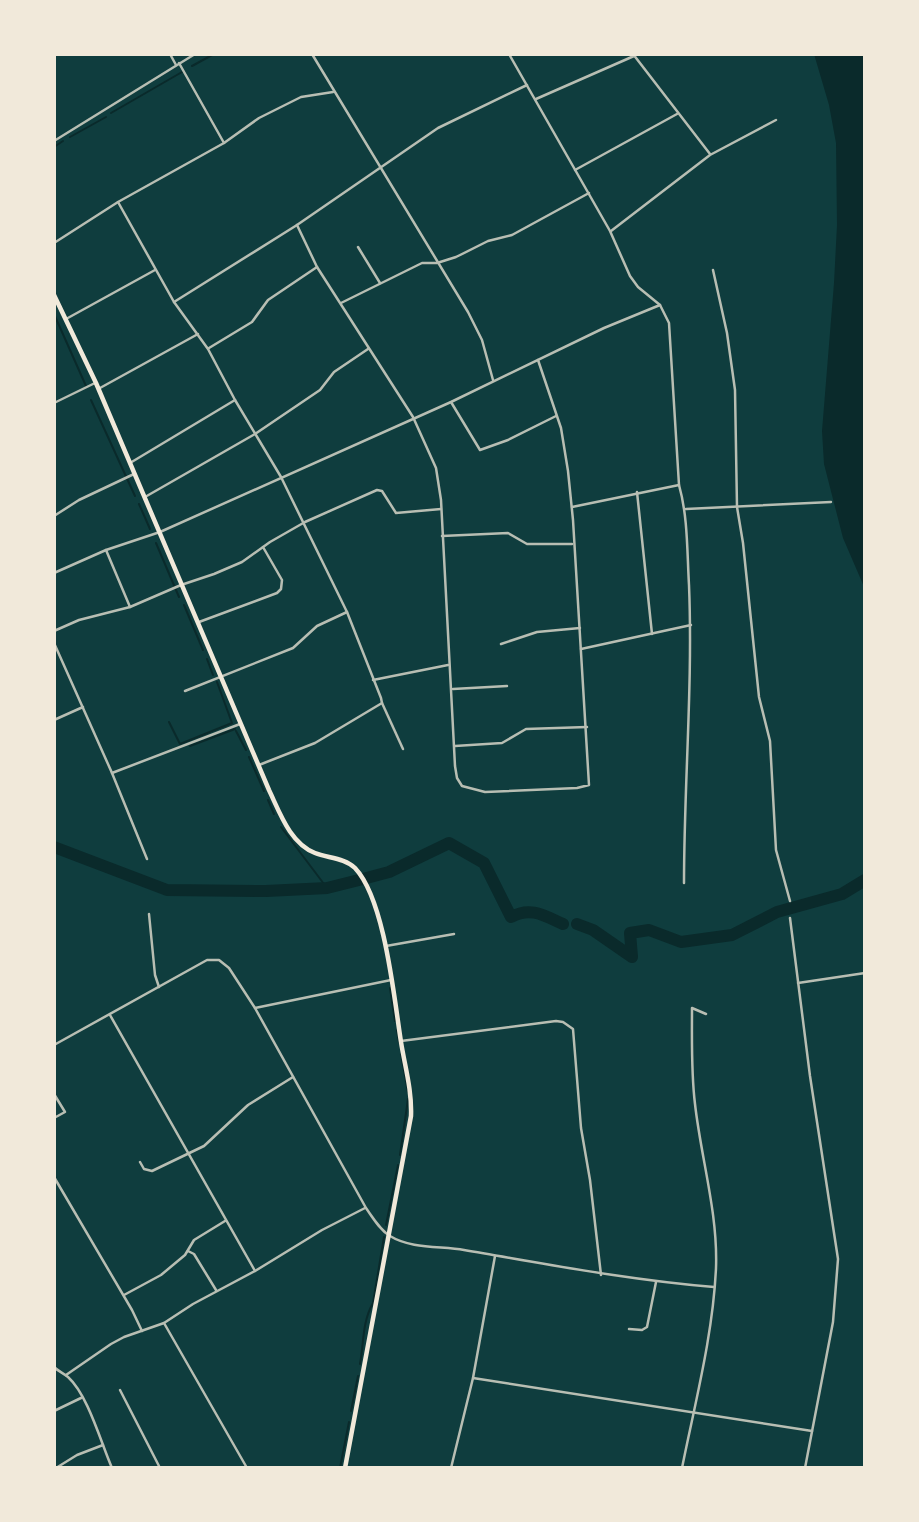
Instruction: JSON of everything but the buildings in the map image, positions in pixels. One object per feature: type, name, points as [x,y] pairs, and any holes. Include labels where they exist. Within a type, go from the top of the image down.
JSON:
[{"type":"main road","points":[[54,295],[160,531],[268,790],[290,832],[302,846],[349,863],[356,869],[375,903],[386,946],[410,1085],[411,1116],[345,1468]]},
{"type":"street","points":[[170,54],[224,143]]},
{"type":"street","points":[[54,141],[195,54]]},
{"type":"street","points":[[509,54],[610,231],[630,275],[638,287],[660,305],[669,323],[678,485],[686,509],[691,625],[684,800],[684,883]]},
{"type":"street","points":[[314,55],[333,92],[468,312],[482,340],[493,381]]},
{"type":"street","points":[[536,99],[633,55],[710,155]]},
{"type":"street","points":[[174,302],[297,225],[438,128],[527,85]]},
{"type":"street","points":[[54,243],[118,202],[224,143],[259,118],[301,97],[333,92]]},
{"type":"street","points":[[575,170],[677,113]]},
{"type":"street","points":[[610,231],[710,155],[776,120]]},
{"type":"street","points":[[340,303],[422,263],[437,263],[488,241],[512,235],[589,193]]},
{"type":"street","points":[[118,202],[155,270],[208,349],[281,477],[347,612],[403,749]]},
{"type":"street","points":[[297,225],[317,267],[413,417],[436,468],[441,509],[448,665],[453,689],[457,778],[462,786],[485,792],[577,788],[589,785],[580,628],[565,451],[538,360]]},
{"type":"street","points":[[358,247],[380,284]]},
{"type":"street","points":[[208,349],[252,322],[268,300],[317,267]]},
{"type":"street","points":[[66,319],[155,270]]},
{"type":"street","points":[[713,270],[727,333],[735,390],[737,507],[744,543],[759,697],[770,741],[776,850],[790,901]]},
{"type":"street","points":[[54,573],[106,550],[160,531],[451,402],[604,328],[660,305]]},
{"type":"street","points":[[54,403],[97,386],[198,334]]},
{"type":"street","points":[[145,497],[255,434],[320,390],[334,372],[369,348]]},
{"type":"street","points":[[130,463],[235,400]]},
{"type":"street","points":[[451,402],[480,450],[508,440],[556,416]]},
{"type":"street","points":[[54,516],[79,500],[134,474]]},
{"type":"street","points":[[571,507],[678,485]]},
{"type":"street","points":[[54,631],[86,618],[130,607],[243,562],[304,522],[377,490],[382,491],[396,513],[441,509]]},
{"type":"street","points":[[637,492],[652,634]]},
{"type":"street","points":[[686,509],[831,502]]},
{"type":"street","points":[[442,536],[508,533],[527,544],[573,544]]},
{"type":"street","points":[[198,623],[277,593],[281,589],[282,580],[263,547]]},
{"type":"street","points":[[106,550],[130,607]]},
{"type":"street","points":[[185,691],[293,648],[317,626],[347,612]]},
{"type":"street","points":[[581,649],[691,625]]},
{"type":"street","points":[[501,644],[537,632],[580,628]]},
{"type":"street","points":[[54,643],[147,859]]},
{"type":"street","points":[[373,680],[448,665]]},
{"type":"street","points":[[453,689],[507,686]]},
{"type":"street","points":[[259,765],[315,743],[382,703]]},
{"type":"street","points":[[54,720],[83,708]]},
{"type":"street","points":[[112,773],[241,724]]},
{"type":"street","points":[[455,746],[502,743],[526,729],[587,727]]},
{"type":"street","points":[[149,914],[159,987]]},
{"type":"street","points":[[790,918],[838,1259],[833,1322],[805,1468]]},
{"type":"street","points":[[386,946],[454,934]]},
{"type":"street","points":[[54,1045],[207,960],[219,960],[229,968],[255,1008],[366,1208],[389,1236],[601,1275],[713,1287]]},
{"type":"street","points":[[798,984],[865,973]]},
{"type":"street","points":[[255,1008],[391,979]]},
{"type":"street","points":[[682,1468],[706,1343],[716,1267],[708,1180],[695,1102],[692,1008],[706,1014]]},
{"type":"street","points":[[110,1015],[255,1271]]},
{"type":"street","points":[[401,1041],[556,1021],[573,1029],[580,1128],[590,1180],[601,1275]]},
{"type":"street","points":[[140,1161],[144,1169],[152,1171],[204,1146],[258,1098],[293,1077]]},
{"type":"street","points":[[54,1094],[65,1112],[54,1118]]},
{"type":"street","points":[[54,1177],[124,1295],[142,1331]]},
{"type":"street","points":[[66,1375],[111,1344],[164,1323],[322,1230],[366,1208]]},
{"type":"street","points":[[124,1295],[161,1275],[188,1251],[194,1240],[225,1220]]},
{"type":"street","points":[[188,1251],[194,1254],[216,1291]]},
{"type":"street","points":[[451,1468],[473,1378],[495,1256]]},
{"type":"street","points":[[629,1329],[647,1327],[656,1282]]},
{"type":"street","points":[[164,1323],[247,1468]]},
{"type":"street","points":[[54,1367],[66,1375],[81,1398],[97,1428],[112,1468]]},
{"type":"street","points":[[473,1378],[813,1431]]},
{"type":"street","points":[[120,1390],[160,1468]]},
{"type":"street","points":[[54,1411],[81,1398]]},
{"type":"street","points":[[56,1468],[77,1455],[103,1446]]},
{"type":"water","points":[[814,54],[865,54],[865,589],[843,538],[824,464],[822,431],[837,225],[836,143],[829,105]]},
{"type":"waterway","points":[[192,66],[214,54]]},
{"type":"waterway","points":[[111,113],[182,72]]},
{"type":"waterway","points":[[70,137],[106,117]]},
{"type":"waterway","points":[[54,147],[63,141]]},
{"type":"waterway","points":[[54,314],[86,386]]},
{"type":"waterway","points":[[91,400],[135,496]]},
{"type":"waterway","points":[[139,504],[150,529]]},
{"type":"waterway","points":[[156,543],[179,597]]},
{"type":"waterway","points":[[184,605],[203,650]]},
{"type":"waterway","points":[[207,659],[213,675]]},
{"type":"waterway","points":[[169,722],[180,744],[232,723],[217,682]]},
{"type":"waterway","points":[[190,746],[235,729]]},
{"type":"waterway","points":[[236,731],[246,750]]},
{"type":"waterway","points":[[249,757],[264,791]]},
{"type":"waterway","points":[[268,800],[274,814]]},
{"type":"waterway","points":[[281,827],[327,888]]},
{"type":"waterway","points":[[54,847],[167,890],[266,891],[327,888],[359,880],[389,872],[449,843],[484,863],[511,917],[531,912],[563,924]]},
{"type":"waterway","points":[[577,924],[593,930],[632,957],[630,933],[649,930],[681,942],[732,935],[777,912],[842,894],[865,880]]},
{"type":"waterway","points":[[390,988],[395,1021]]},
{"type":"waterway","points":[[397,1030],[399,1042]]},
{"type":"waterway","points":[[401,1054],[408,1092]]},
{"type":"waterway","points":[[400,1155],[408,1099]]},
{"type":"waterway","points":[[386,1225],[398,1165]]},
{"type":"waterway","points":[[360,1364],[365,1325],[373,1303],[384,1237]]},
{"type":"waterway","points":[[351,1411],[358,1376]]},
{"type":"waterway","points":[[340,1468],[349,1422]]}]
